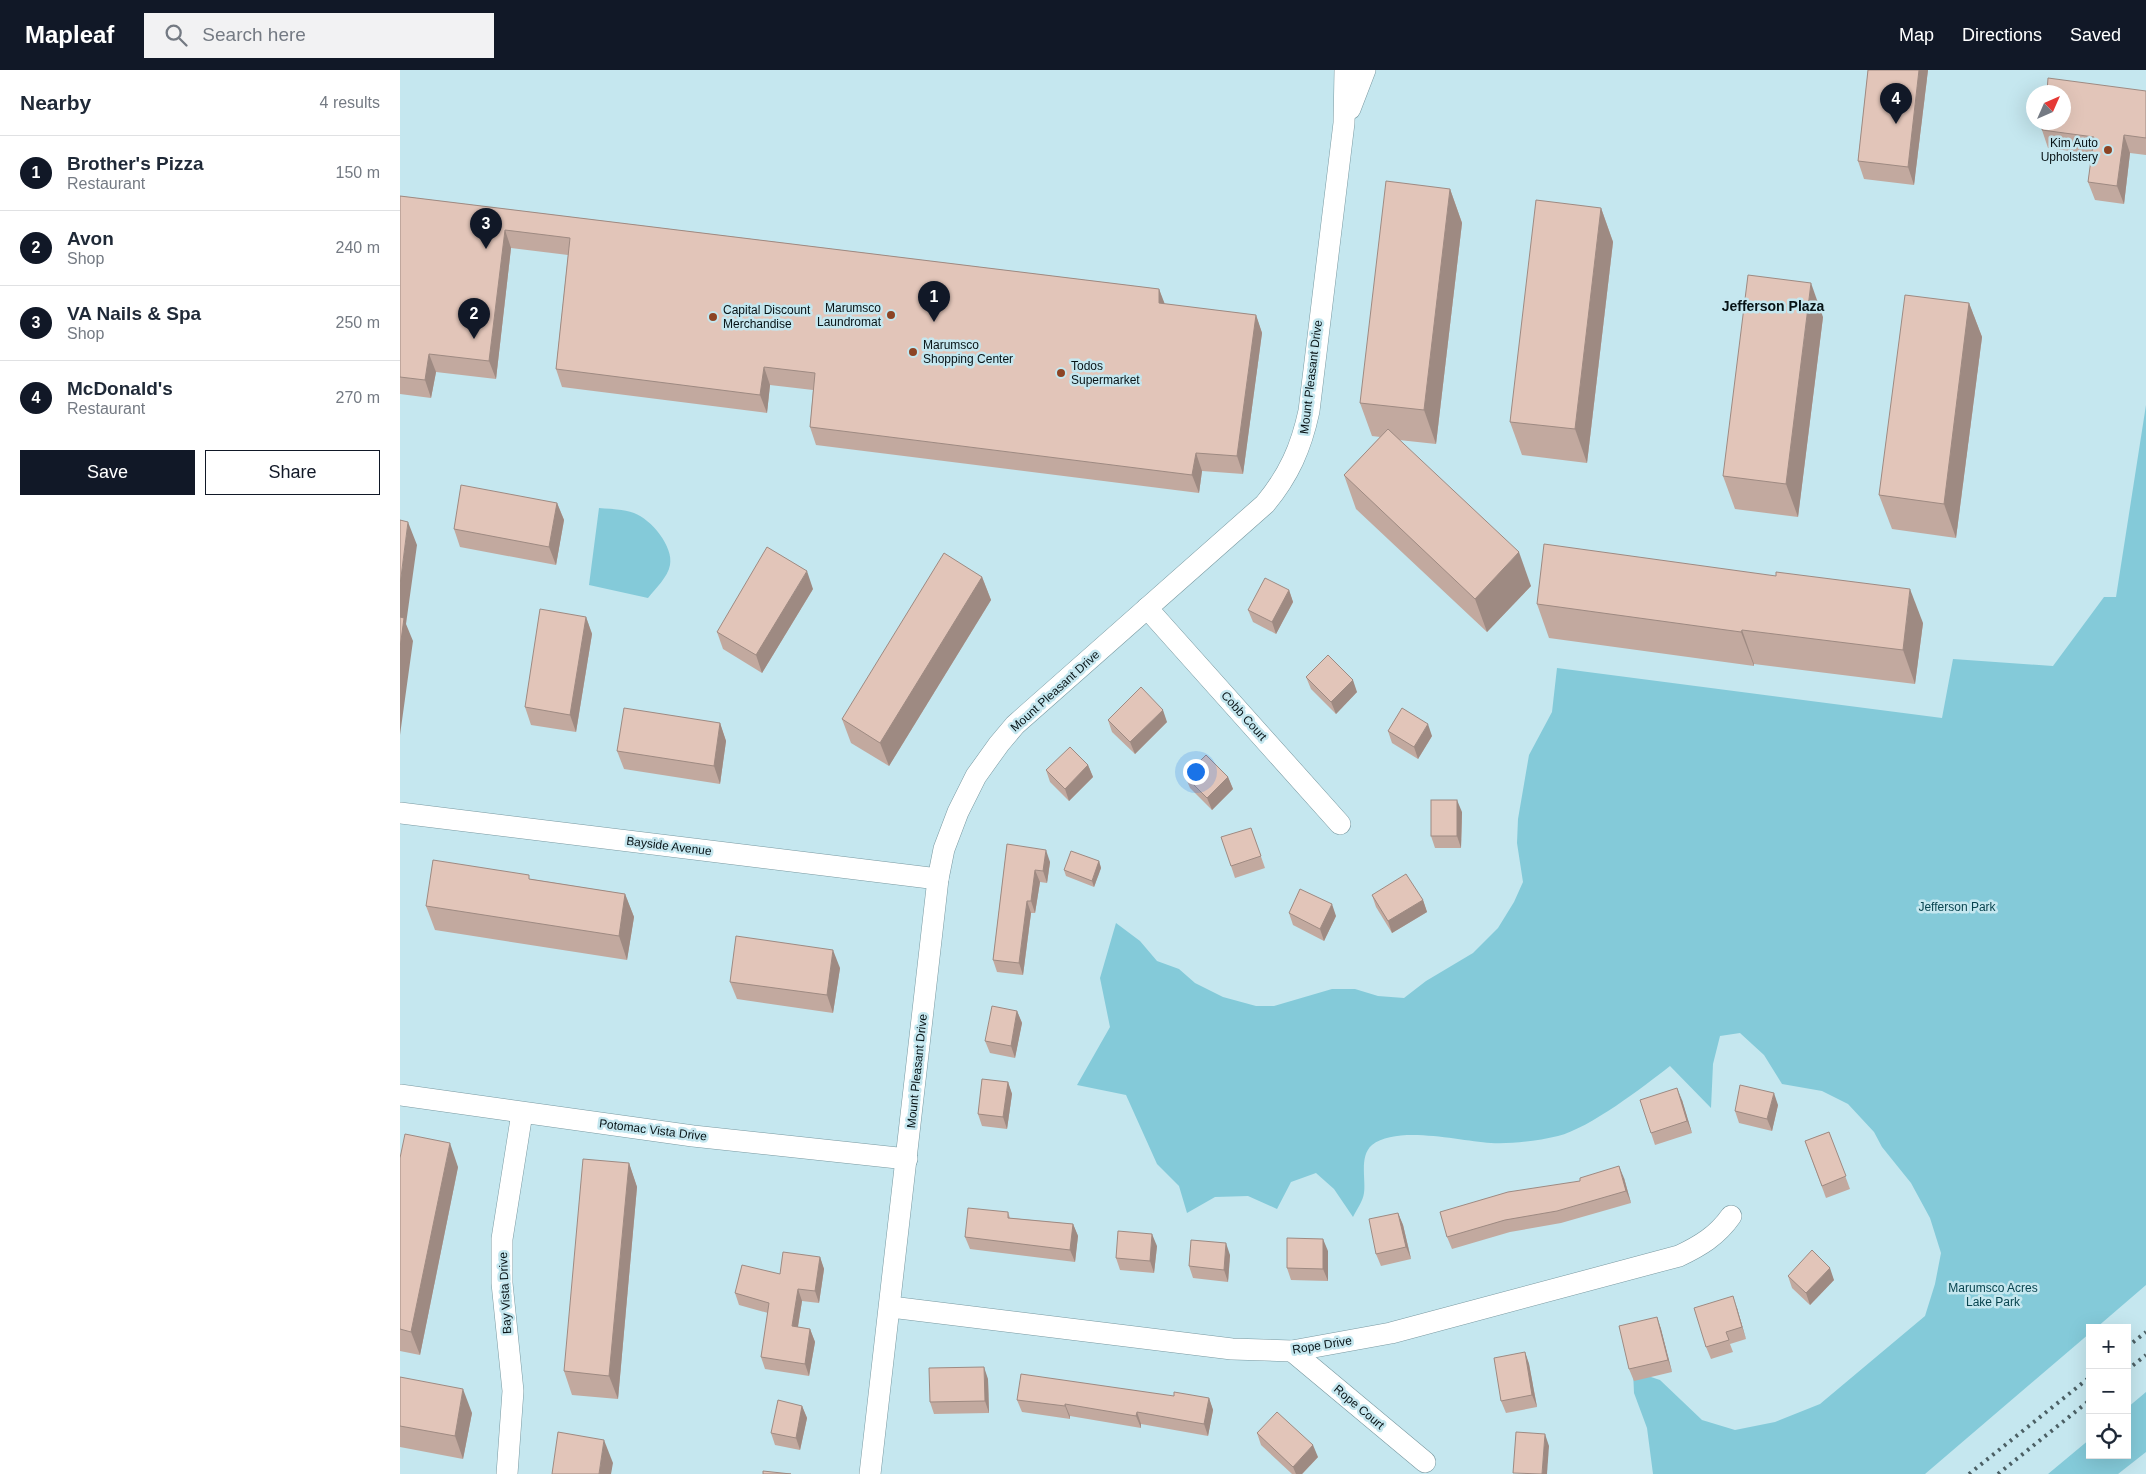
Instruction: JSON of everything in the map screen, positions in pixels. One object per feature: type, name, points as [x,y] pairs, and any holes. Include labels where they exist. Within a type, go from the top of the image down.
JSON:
[{"type":"street","name":"Mount Pleasant Drive","points":[[870,1474],[938,879],[944,849],[958,812],[976,776],[1015,725],[1265,504],[1292,466],[1303,440],[1309,411],[1344,123],[1345,70]]},
{"type":"street","name":"Mount Pleasant Drive","points":[[1344,123],[1365,70]]},
{"type":"street","name":"Cobb Court","points":[[1147,608],[1340,824]]},
{"type":"street","name":"Bayside Avenue","points":[[400,813],[938,879]]},
{"type":"street","name":"Potomac Vista Drive","points":[[400,1095],[693,1136],[907,1159]]},
{"type":"street","name":"Bay Vista Drive","points":[[507,1474],[513,1391],[502,1283],[502,1239],[522,1113]]},
{"type":"street","name":"Rope Drive","points":[[890,1306],[1232,1349],[1292,1351],[1391,1333],[1679,1256],[1701,1245],[1720,1232],[1731,1216]]},
{"type":"street","name":"Rope Court","points":[[1292,1351],[1426,1462]]},
{"type":"green space","points":[[2146,405],[2146,1285],[2101,1324],[2086,1324],[2086,1336],[1925,1474],[1653,1474],[1647,1428],[1634,1393],[1633,1371],[1660,1380],[1702,1420],[1735,1430],[1775,1422],[1820,1404],[1925,1316],[1935,1284],[1941,1253],[1930,1218],[1911,1183],[1882,1147],[1874,1132],[1848,1104],[1822,1091],[1782,1084],[1764,1055],[1740,1033],[1720,1036],[1713,1064],[1711,1108],[1670,1066],[1600,1116],[1571,1132],[1558,1136],[1524,1142],[1499,1143],[1413,1135],[1383,1139],[1372,1145],[1366,1155],[1364,1161],[1363,1196],[1353,1217],[1334,1189],[1316,1173],[1291,1182],[1277,1209],[1248,1196],[1215,1197],[1187,1213],[1179,1186],[1157,1164],[1126,1095],[1077,1085],[1110,1027],[1100,978],[1116,923],[1140,941],[1157,961],[1179,969],[1195,983],[1223,997],[1256,1006],[1274,1006],[1332,989],[1355,989],[1378,996],[1404,998],[1426,981],[1473,953],[1498,928],[1514,902],[1523,882],[1517,843],[1518,819],[1529,755],[1552,712],[1557,668],[1942,718],[1953,659],[2053,666],[2104,597],[2116,597]]},
{"type":"green space","points":[[599,508],[617,509],[641,516],[654,527],[665,542],[670,558],[669,569],[648,598],[589,585]]},
{"type":"green space","points":[[2146,1392],[2146,1452],[2118,1474],[2048,1474],[2086,1442],[2086,1459],[2131,1459],[2131,1405]]},
{"type":"building","points":[[1868,70],[1919,70],[1908,167],[1858,161]]},
{"type":"building","name":"Kim Auto Upholstery","points":[[2048,78],[2146,91],[2146,138],[2124,135],[2117,186],[2088,182],[2094,137],[2042,130],[2071,130],[2071,85],[2048,85]]},
{"type":"building","points":[[1386,181],[1450,189],[1424,410],[1360,403]]},
{"type":"building","name":"Marumsco Shopping Center","points":[[400,196],[1159,289],[1159,303],[1256,315],[1237,456],[1196,453],[1192,475],[810,427],[815,373],[764,367],[760,395],[556,369],[570,238],[505,230],[489,361],[429,354],[425,380],[400,377]]},
{"type":"building","points":[[1536,200],[1601,208],[1575,429],[1510,422]]},
{"type":"building","points":[[1748,275],[1811,283],[1786,484],[1723,476]]},
{"type":"building","points":[[1905,295],[1969,303],[1944,504],[1879,495]]},
{"type":"building","points":[[1388,429],[1519,552],[1475,599],[1344,475]]},
{"type":"building","points":[[461,485],[557,503],[549,547],[454,529]]},
{"type":"building","points":[[400,520],[408,522],[400,585]]},
{"type":"building","points":[[1544,544],[1776,576],[1776,572],[1910,589],[1903,650],[1742,630],[1741,632],[1537,604]]},
{"type":"building","points":[[767,547],[807,571],[756,655],[717,632]]},
{"type":"building","points":[[944,553],[982,577],[880,743],[842,719]]},
{"type":"building","points":[[1265,578],[1289,590],[1272,622],[1248,610]]},
{"type":"building","points":[[540,609],[586,617],[570,715],[525,707]]},
{"type":"building","points":[[400,617],[404,618],[400,648]]},
{"type":"building","points":[[1328,655],[1353,680],[1331,702],[1306,677]]},
{"type":"building","points":[[1141,687],[1163,710],[1130,742],[1108,720]]},
{"type":"building","points":[[624,708],[720,723],[714,766],[617,751]]},
{"type":"building","points":[[1402,708],[1428,724],[1414,747],[1388,731]]},
{"type":"building","points":[[1070,747],[1088,765],[1065,789],[1046,770]]},
{"type":"building","points":[[1206,755],[1228,777],[1207,798],[1185,776]]},
{"type":"building","points":[[1431,800],[1457,800],[1457,836],[1431,836]]},
{"type":"building","points":[[1251,828],[1261,856],[1231,866],[1221,837]]},
{"type":"building","points":[[1007,844],[1046,850],[1043,871],[1035,870],[1031,901],[1027,901],[1019,963],[993,960]]},
{"type":"building","points":[[1071,851],[1099,861],[1092,881],[1064,870]]},
{"type":"building","points":[[433,860],[529,875],[529,879],[625,894],[619,936],[426,906]]},
{"type":"building","points":[[1406,874],[1423,900],[1388,921],[1372,895]]},
{"type":"building","points":[[1300,889],[1332,904],[1320,929],[1289,913]]},
{"type":"building","points":[[736,936],[833,950],[827,995],[730,982]]},
{"type":"building","points":[[992,1006],[1017,1011],[1011,1046],[985,1041]]},
{"type":"building","points":[[982,1079],[1008,1082],[1003,1117],[978,1114]]},
{"type":"building","points":[[1740,1085],[1774,1093],[1767,1119],[1735,1111]]},
{"type":"building","points":[[1677,1088],[1687,1121],[1651,1133],[1640,1100]]},
{"type":"building","points":[[1829,1132],[1846,1176],[1822,1186],[1805,1141]]},
{"type":"building","points":[[405,1134],[450,1143],[411,1332],[400,1329],[400,1158]]},
{"type":"building","points":[[583,1159],[629,1163],[609,1376],[564,1371]]},
{"type":"building","points":[[1619,1166],[1626,1191],[1557,1211],[1505,1220],[1447,1237],[1440,1212],[1508,1192],[1580,1181],[1580,1178]]},
{"type":"building","points":[[968,1208],[1008,1212],[1008,1218],[1073,1224],[1070,1250],[965,1237]]},
{"type":"building","points":[[1398,1213],[1406,1247],[1376,1254],[1369,1219]]},
{"type":"building","points":[[1118,1231],[1152,1234],[1150,1261],[1116,1258]]},
{"type":"building","points":[[1287,1238],[1323,1239],[1323,1269],[1287,1268]]},
{"type":"building","points":[[1191,1240],[1226,1243],[1224,1270],[1189,1266]]},
{"type":"building","points":[[1812,1250],[1830,1268],[1806,1293],[1788,1276]]},
{"type":"building","points":[[783,1252],[820,1257],[815,1291],[798,1289],[792,1326],[810,1329],[805,1364],[761,1357],[769,1303],[735,1293],[742,1265],[780,1274]]},
{"type":"building","points":[[1733,1296],[1742,1327],[1726,1332],[1729,1340],[1706,1347],[1694,1308]]},
{"type":"building","points":[[1657,1317],[1668,1360],[1629,1369],[1619,1326]]},
{"type":"building","points":[[1525,1352],[1532,1395],[1501,1401],[1494,1358]]},
{"type":"building","points":[[984,1367],[985,1401],[930,1402],[929,1368]]},
{"type":"building","points":[[1021,1374],[1174,1396],[1174,1392],[1209,1398],[1204,1424],[1137,1412],[1136,1416],[1065,1404],[1065,1406],[1017,1400]]},
{"type":"building","points":[[400,1377],[463,1389],[455,1436],[400,1426]]},
{"type":"building","points":[[778,1400],[802,1406],[796,1438],[771,1433]]},
{"type":"building","points":[[1277,1412],[1313,1445],[1293,1467],[1257,1433]]},
{"type":"building","points":[[558,1432],[604,1440],[599,1474],[552,1474]]},
{"type":"building","points":[[1516,1432],[1545,1434],[1542,1474],[1513,1473]]},
{"type":"building","points":[[763,1471],[791,1474],[763,1474]]},
{"type":"railway","points":[[2131,1344],[2146,1332]]},
{"type":"railway","points":[[2128,1369],[2146,1355]]},
{"type":"railway","points":[[1969,1474],[2086,1380]]},
{"type":"railway","points":[[1998,1474],[2086,1403]]},
{"type":"place","name":"McDonald's","points":[[1896,124]]},
{"type":"place","name":"Kim Auto Upholstery","points":[[2108,150]]},
{"type":"place","name":"VA Nails & Spa","points":[[486,249]]},
{"type":"place","name":"Marumsco Laundromat","points":[[891,315]]},
{"type":"place","name":"Capital Discount Merchandise","points":[[713,317]]},
{"type":"place","name":"Brother's Pizza","points":[[934,322]]},
{"type":"place","name":"Avon","points":[[474,339]]},
{"type":"place","name":"Marumsco Shopping Center","points":[[913,352]]},
{"type":"place","name":"Todos Supermarket","points":[[1061,373]]},
{"type":"district","name":"Jefferson Plaza","points":[[1773,306]]},
{"type":"park label","name":"Jefferson Park","points":[[1957,907]]},
{"type":"park label","name":"Marumsco Acres Lake Park","points":[[1993,1295]]}]
